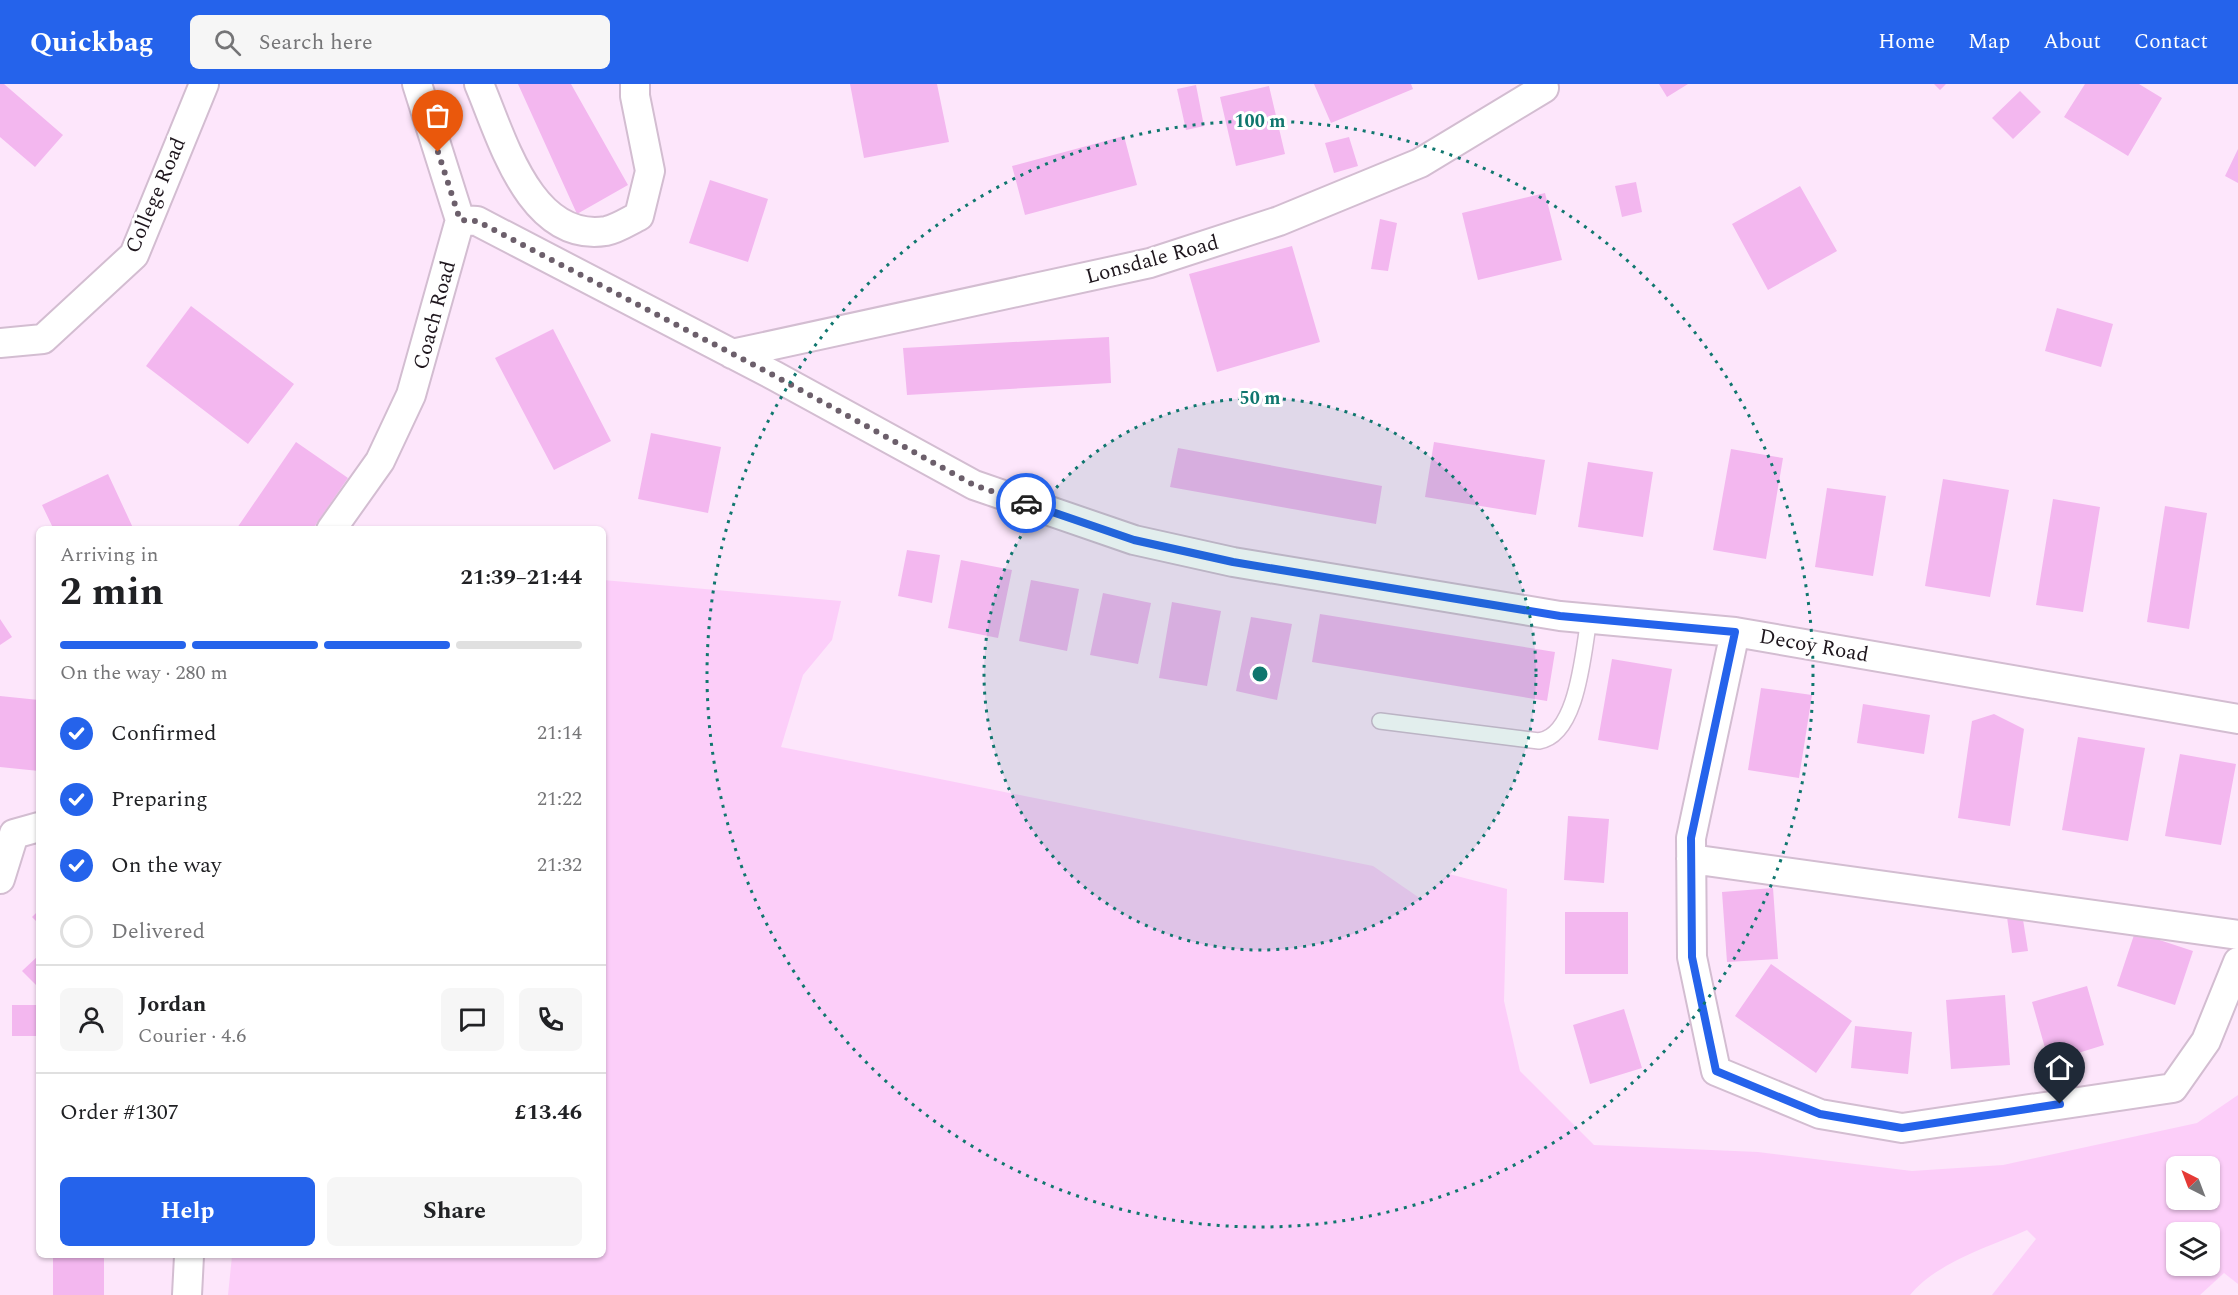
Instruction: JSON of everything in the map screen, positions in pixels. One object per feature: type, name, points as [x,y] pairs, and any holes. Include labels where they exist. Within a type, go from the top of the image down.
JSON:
[{"type":"street","name":"College Road","points":[[0,343],[43,339],[134,255],[204,84]]},
{"type":"street","points":[[417,84],[460,220]]},
{"type":"street","points":[[479,84],[521,183],[557,223],[585,232],[608,231],[639,216],[650,171],[635,96],[635,84]]},
{"type":"street","name":"Lonsdale Road","points":[[732,354],[1150,263],[1279,222],[1420,163],[1544,88]]},
{"type":"street","name":"Decoy Road","points":[[460,220],[477,221],[732,354],[974,485],[1134,540],[1233,562],[1560,616],[1735,632],[2238,719]]},
{"type":"street","name":"Coach Road","points":[[334,526],[380,461],[411,394],[460,220]]},
{"type":"street","points":[[1735,632],[1691,838],[1692,957],[1716,1071],[1820,1114],[1902,1128],[2173,1088],[2206,1041],[2238,962]]},
{"type":"street","points":[[0,879],[18,829]]},
{"type":"street","points":[[1691,859],[2238,935]]},
{"type":"street","points":[[187,1295],[189,1258]]},
{"type":"lane","points":[[1380,720],[1539,741],[1550,740],[1558,733],[1572,705],[1589,618]]},
{"type":"shaded area","points":[[606,580],[841,601],[832,640],[803,675],[781,747],[1373,866],[1421,899],[1449,874],[1507,889],[1504,1001],[1520,1071],[1594,1145],[1758,1152],[1912,1171],[2003,1165],[2197,1123],[2238,1095],[2238,1284],[2224,1273],[2200,1295],[1992,1295],[2036,1239],[2027,1230],[1949,1264],[1921,1283],[1910,1295],[228,1295],[232,1258],[606,1258]]},
{"type":"building","points":[[0,84],[4,84],[63,135],[35,167],[0,137]]},
{"type":"building","points":[[518,84],[571,84],[628,185],[577,214]]},
{"type":"building","points":[[850,84],[937,84],[949,142],[864,158]]},
{"type":"building","points":[[1314,84],[1411,84],[1413,89],[1331,123]]},
{"type":"building","points":[[1659,84],[1688,84],[1667,97]]},
{"type":"building","points":[[1934,84],[1946,84],[1940,90]]},
{"type":"building","points":[[2085,84],[2139,84],[2162,98],[2128,156],[2064,117]]},
{"type":"building","points":[[1196,85],[1204,126],[1186,130],[1177,89]]},
{"type":"building","points":[[1269,86],[1285,154],[1236,166],[1220,97]]},
{"type":"building","points":[[2020,91],[2041,112],[2013,139],[1992,118]]},
{"type":"building","points":[[1124,136],[1137,185],[1025,215],[1012,166]]},
{"type":"building","points":[[1349,137],[1358,166],[1334,173],[1325,143]]},
{"type":"building","points":[[2238,149],[2238,183],[2225,176]]},
{"type":"building","points":[[710,180],[768,199],[748,262],[689,243]]},
{"type":"building","points":[[1636,182],[1642,212],[1622,217],[1615,186]]},
{"type":"building","points":[[1800,186],[1837,251],[1768,290],[1732,224]]},
{"type":"building","points":[[1545,193],[1562,260],[1478,280],[1462,213]]},
{"type":"building","points":[[1380,219],[1397,223],[1388,271],[1371,269]]},
{"type":"building","points":[[1292,246],[1320,342],[1217,372],[1189,274]]},
{"type":"building","points":[[191,306],[294,384],[248,444],[146,366]]},
{"type":"building","points":[[2057,308],[2113,324],[2101,367],[2045,351]]},
{"type":"building","points":[[553,329],[611,441],[554,470],[495,358]]},
{"type":"building","points":[[1109,337],[1111,383],[907,395],[903,348]]},
{"type":"building","points":[[651,433],[721,447],[708,513],[638,499]]},
{"type":"building","points":[[296,442],[348,478],[315,526],[238,526]]},
{"type":"building","points":[[1434,442],[1545,460],[1536,515],[1425,497]]},
{"type":"building","points":[[1178,448],[1382,486],[1376,524],[1170,487]]},
{"type":"building","points":[[1731,449],[1783,458],[1766,559],[1713,550]]},
{"type":"building","points":[[1588,462],[1653,472],[1643,537],[1578,527]]},
{"type":"building","points":[[108,474],[132,526],[52,526],[42,505]]},
{"type":"building","points":[[1943,479],[2009,490],[1990,597],[1925,586]]},
{"type":"building","points":[[1827,488],[1886,496],[1873,576],[1815,567]]},
{"type":"building","points":[[2053,499],[2100,507],[2083,612],[2036,605]]},
{"type":"building","points":[[2165,506],[2207,513],[2189,629],[2147,622]]},
{"type":"building","points":[[907,550],[940,555],[932,603],[898,596]]},
{"type":"building","points":[[961,560],[1012,570],[998,638],[948,628]]},
{"type":"building","points":[[1031,580],[1079,589],[1067,651],[1019,641]]},
{"type":"building","points":[[1103,593],[1151,603],[1138,664],[1090,655]]},
{"type":"building","points":[[1172,602],[1221,611],[1207,686],[1159,678]]},
{"type":"building","points":[[1320,614],[1555,652],[1547,701],[1312,662]]},
{"type":"building","points":[[1251,617],[1292,624],[1277,700],[1236,691]]},
{"type":"building","points":[[0,619],[12,637],[0,645]]},
{"type":"building","points":[[1612,659],[1672,669],[1658,750],[1598,740]]},
{"type":"building","points":[[1761,688],[1812,695],[1799,778],[1748,770]]},
{"type":"building","points":[[0,696],[36,700],[36,771],[0,767]]},
{"type":"building","points":[[1863,704],[1930,715],[1924,754],[1857,743]]},
{"type":"building","points":[[1994,714],[2024,729],[2010,826],[1958,818],[1972,721]]},
{"type":"building","points":[[2078,737],[2145,748],[2128,841],[2062,830]]},
{"type":"building","points":[[2180,754],[2236,764],[2221,845],[2165,836]]},
{"type":"building","points":[[1568,816],[1609,819],[1604,883],[1564,880]]},
{"type":"building","points":[[1773,888],[1778,959],[1727,962],[1722,892]]},
{"type":"building","points":[[2021,907],[2028,951],[2012,953],[2006,910]]},
{"type":"building","points":[[1565,912],[1628,912],[1628,974],[1565,974]]},
{"type":"building","points":[[2135,932],[2193,951],[2175,1005],[2117,986]]},
{"type":"building","points":[[36,958],[36,985],[22,971]]},
{"type":"building","points":[[1771,964],[1852,1021],[1816,1073],[1735,1016]]},
{"type":"building","points":[[2087,986],[2104,1045],[2049,1062],[2032,1002]]},
{"type":"building","points":[[2005,995],[2010,1065],[1951,1069],[1946,1000]]},
{"type":"building","points":[[12,1005],[36,1005],[36,1036],[12,1036]]},
{"type":"building","points":[[1624,1009],[1642,1068],[1590,1084],[1573,1025]]},
{"type":"building","points":[[1855,1026],[1912,1032],[1908,1074],[1851,1068]]},
{"type":"building","points":[[53,1258],[104,1258],[104,1295],[53,1295]]},
{"type":"way so far","points":[[438,152],[460,220],[477,221],[775,376],[974,485],[1026,503]]},
{"type":"route","points":[[1026,503],[1134,540],[1233,562],[1560,616],[1735,632],[1691,838],[1692,957],[1716,1071],[1820,1114],[1902,1128],[2060,1104]]}]
